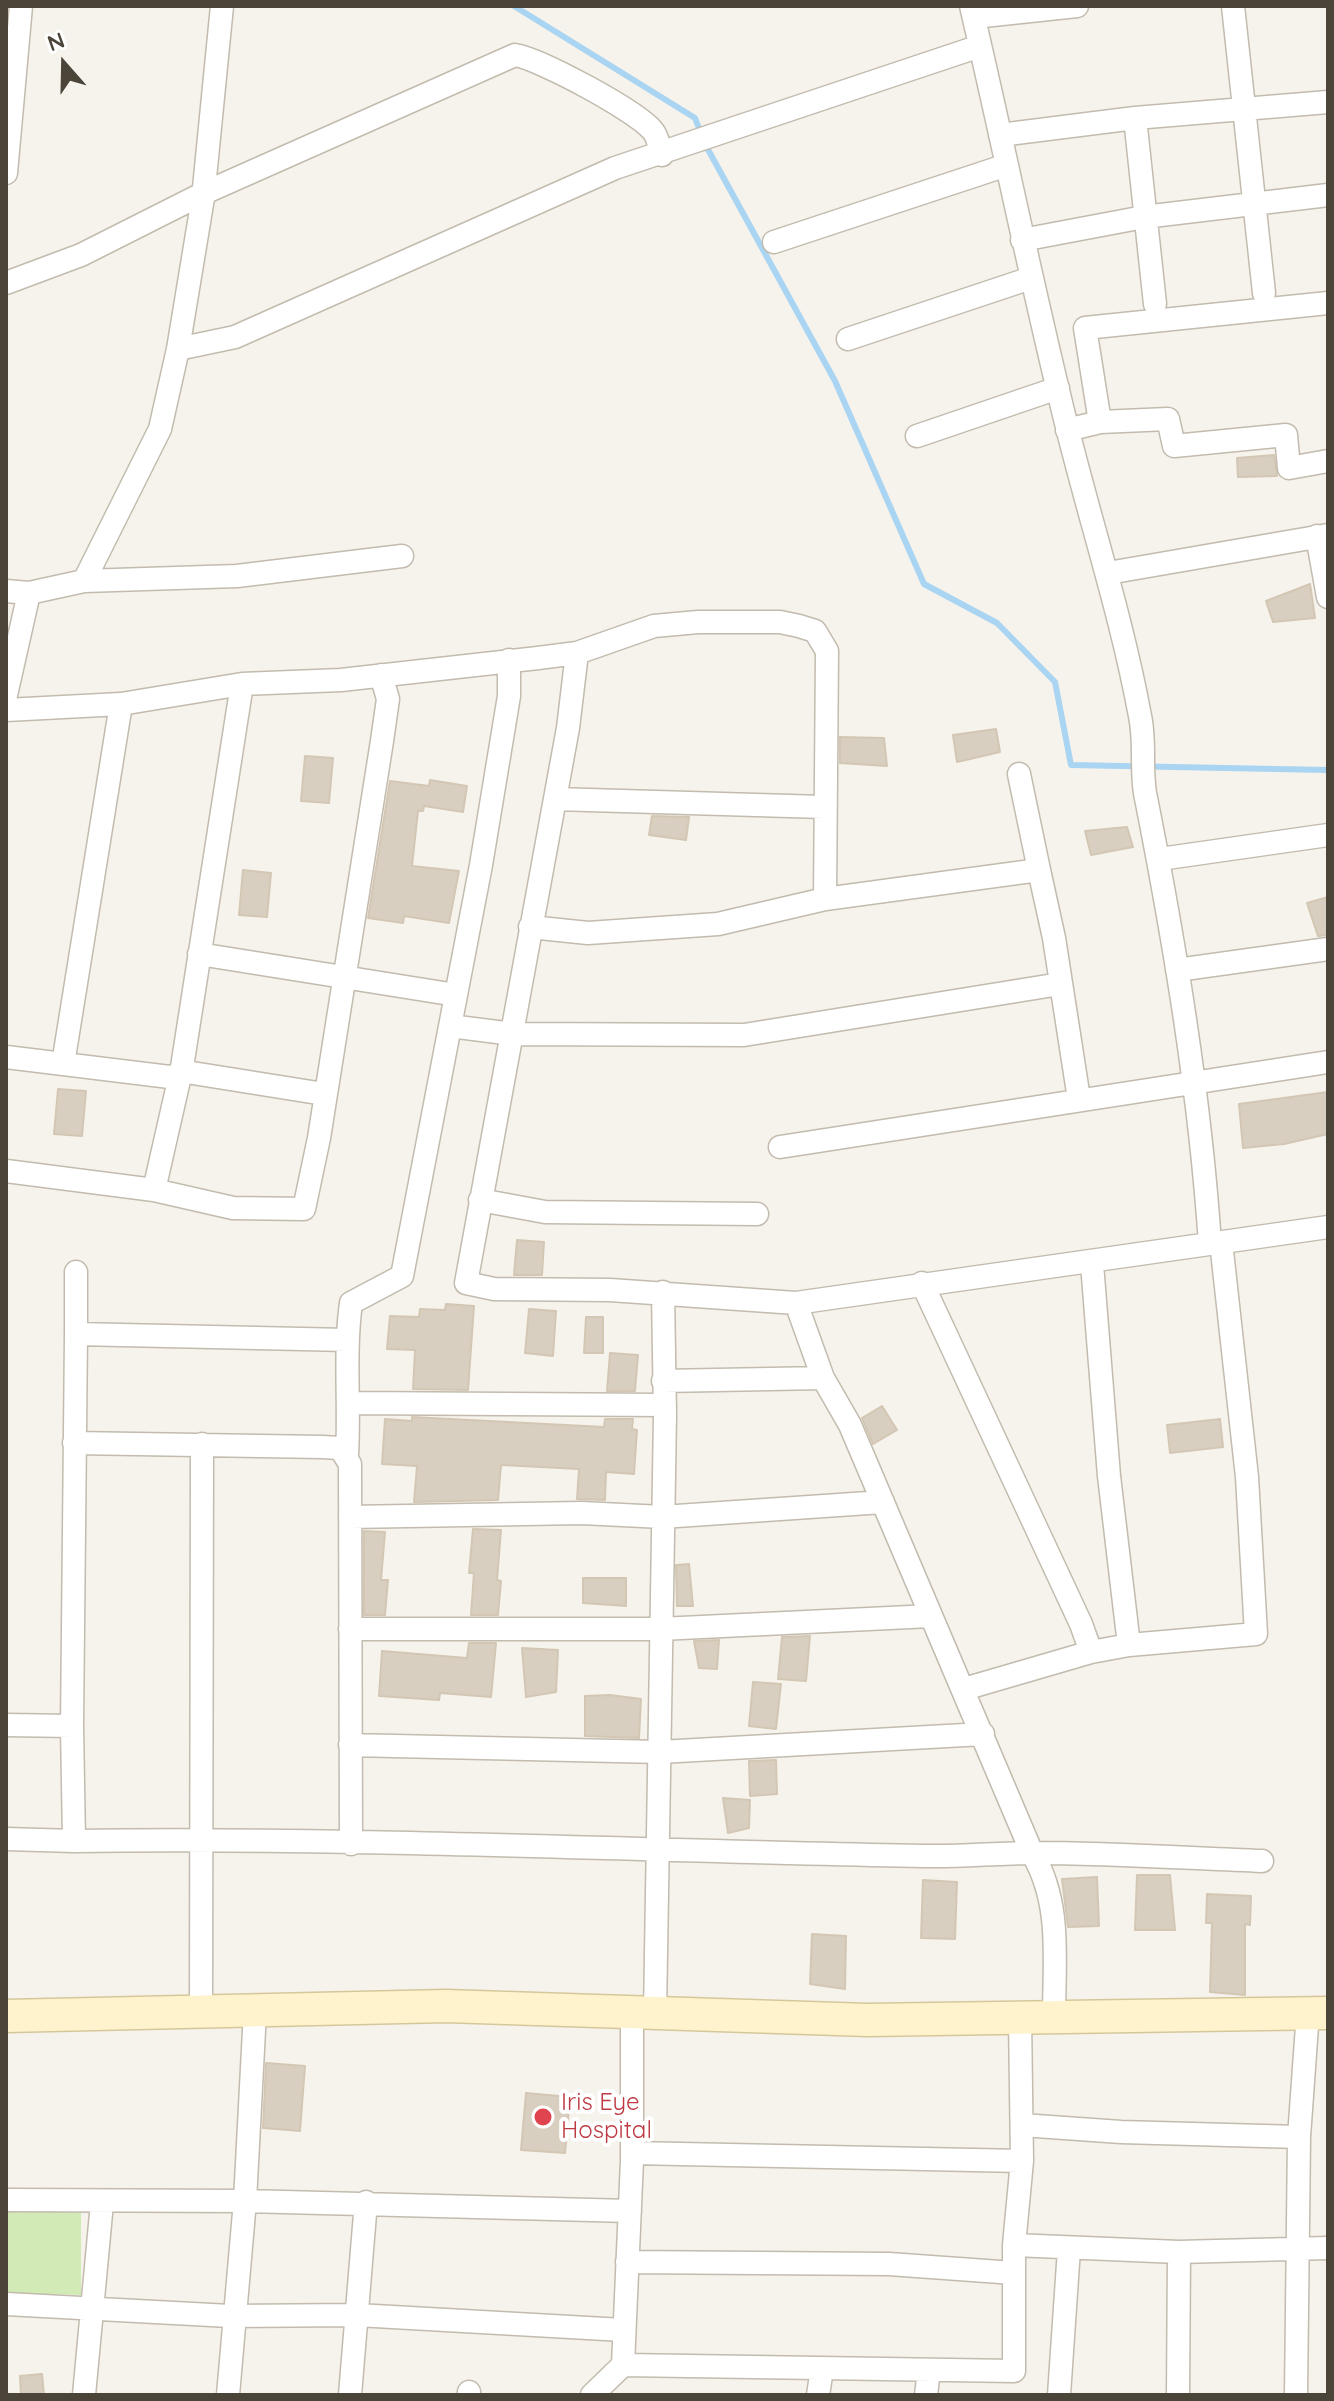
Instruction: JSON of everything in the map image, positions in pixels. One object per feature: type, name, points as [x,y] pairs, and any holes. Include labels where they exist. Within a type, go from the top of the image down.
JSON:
[{"type":"street","points":[[6,173],[21,6]]},
{"type":"street","points":[[84,581],[160,429],[178,349],[204,193],[222,6]]},
{"type":"street","points":[[964,1689],[1091,1652],[1129,1645],[1256,1634],[1247,1477],[1177,970],[1160,859],[1145,795],[1141,721],[1108,573],[1067,430],[973,12],[1077,6]]},
{"type":"street","points":[[1233,6],[1264,293]]},
{"type":"street","points":[[178,349],[235,337],[615,168],[662,155],[906,68],[980,46]]},
{"type":"street","points":[[6,283],[81,255],[204,193],[515,55],[536,60],[630,112],[656,134],[662,155]]},
{"type":"street","points":[[1000,135],[1135,118],[1328,102]]},
{"type":"street","points":[[1135,118],[1155,304]]},
{"type":"street","points":[[774,242],[1007,165]]},
{"type":"street","points":[[1022,240],[1144,217],[1328,195]]},
{"type":"street","points":[[848,339],[1031,278]]},
{"type":"street","points":[[1100,422],[1085,328],[1328,303]]},
{"type":"street","points":[[917,436],[1058,388]]},
{"type":"street","points":[[1067,430],[1100,422],[1168,419],[1174,446],[1286,435],[1289,468],[1328,461]]},
{"type":"street","points":[[1108,573],[1322,535],[1328,597]]},
{"type":"street","points":[[6,591],[29,593],[84,581],[237,576],[402,556]]},
{"type":"street","points":[[6,695],[29,593]]},
{"type":"street","points":[[6,710],[121,704],[242,684],[381,675],[577,653],[654,626],[698,622],[780,622],[815,631],[827,651],[823,807],[825,899]]},
{"type":"street","points":[[577,653],[555,799],[466,1283],[494,1289],[663,1292],[796,1303],[922,1283],[1092,1264],[1328,1227]]},
{"type":"street","points":[[351,1844],[350,1464],[347,1455],[351,1403],[347,1340],[351,1303],[402,1276],[509,696],[509,660]]},
{"type":"street","points":[[6,1171],[154,1190],[233,1208],[304,1209],[345,977],[388,699],[381,675]]},
{"type":"street","points":[[154,1190],[179,1075],[242,684]]},
{"type":"street","points":[[63,1064],[121,704]]},
{"type":"street","points":[[1019,774],[1079,1099]]},
{"type":"street","points":[[555,799],[823,807]]},
{"type":"street","points":[[1160,859],[1328,835]]},
{"type":"street","points":[[530,927],[588,933],[718,924],[825,899],[1039,870]]},
{"type":"street","points":[[1177,970],[1328,949]]},
{"type":"street","points":[[199,954],[456,995]]},
{"type":"street","points":[[450,1026],[513,1034],[744,1035],[1060,984]]},
{"type":"street","points":[[6,1057],[324,1094]]},
{"type":"street","points":[[780,1147],[1328,1062]]},
{"type":"street","points":[[480,1200],[545,1212],[757,1214]]},
{"type":"street","points":[[1092,1264],[1109,1476],[1129,1645]]},
{"type":"street","points":[[74,1841],[72,1726],[76,1272]]},
{"type":"street","points":[[922,1283],[1081,1624],[1091,1652]]},
{"type":"street","points":[[623,2365],[632,2153],[659,1847],[665,1405],[663,1292]]},
{"type":"street","points":[[796,1303],[823,1378],[850,1425],[1032,1853],[1047,1877],[1054,1902],[1054,2017]]},
{"type":"street","points":[[76,1334],[347,1340]]},
{"type":"street","points":[[663,1381],[823,1378]]},
{"type":"street","points":[[351,1403],[665,1405]]},
{"type":"street","points":[[74,1443],[340,1448],[347,1455]]},
{"type":"street","points":[[201,2012],[202,1444]]},
{"type":"street","points":[[350,1517],[582,1513],[662,1517],[883,1502]]},
{"type":"street","points":[[350,1629],[660,1629],[931,1616]]},
{"type":"street","points":[[6,1725],[72,1726]]},
{"type":"street","points":[[350,1745],[660,1752],[983,1734]]},
{"type":"street","points":[[6,1839],[659,1847],[927,1856],[1032,1853],[1262,1861]]},
{"type":"street","points":[[6,2016],[446,2006],[868,2020],[1318,2013],[1299,2137],[1296,2395]]},
{"type":"street","points":[[228,2395],[245,2201],[255,2011]]},
{"type":"street","points":[[592,2395],[623,2365],[1014,2371],[1014,2245],[1022,2161],[1020,2018]]},
{"type":"street","points":[[1022,2125],[1121,2132],[1299,2137]]},
{"type":"street","points":[[632,2153],[1022,2161]]},
{"type":"street","points":[[6,2200],[102,2203],[366,2202],[630,2211]]},
{"type":"street","points":[[350,2395],[366,2202]]},
{"type":"street","points":[[84,2395],[102,2203]]},
{"type":"street","points":[[1014,2245],[1179,2252],[1328,2248]]},
{"type":"street","points":[[1059,2395],[1069,2249]]},
{"type":"street","points":[[1178,2395],[1179,2252]]},
{"type":"street","points":[[627,2262],[889,2264],[1014,2273]]},
{"type":"street","points":[[6,2304],[92,2306],[235,2316],[357,2315],[623,2330]]},
{"type":"street","points":[[818,2395],[822,2369]]},
{"type":"street","points":[[926,2395],[929,2370]]},
{"type":"green space","points":[[6,2210],[81,2211],[81,2295],[6,2293]]},
{"type":"building","points":[[1274,455],[1277,476],[1238,477],[1237,458]]},
{"type":"building","points":[[1310,584],[1315,618],[1273,622],[1266,601]]},
{"type":"building","points":[[996,729],[1000,752],[957,762],[953,735]]},
{"type":"building","points":[[840,737],[884,738],[887,766],[840,763]]},
{"type":"building","points":[[305,756],[333,758],[329,803],[301,801]]},
{"type":"building","points":[[430,780],[467,786],[463,812],[424,806],[423,811],[418,811],[412,866],[459,871],[449,923],[404,916],[403,923],[368,918],[390,781],[429,786]]},
{"type":"building","points":[[652,816],[689,817],[686,840],[649,835]]},
{"type":"building","points":[[1127,827],[1133,847],[1091,855],[1085,831]]},
{"type":"building","points":[[243,870],[271,873],[267,917],[239,915]]},
{"type":"building","points":[[1328,897],[1328,935],[1318,936],[1307,903]]},
{"type":"building","points":[[58,1089],[86,1091],[82,1136],[54,1134]]},
{"type":"building","points":[[1328,1092],[1328,1134],[1284,1144],[1243,1148],[1239,1104]]},
{"type":"building","points":[[517,1240],[544,1242],[542,1275],[514,1275]]},
{"type":"building","points":[[446,1304],[474,1306],[468,1390],[413,1389],[415,1350],[387,1349],[390,1316],[419,1317],[420,1309],[445,1310]]},
{"type":"building","points":[[529,1309],[556,1311],[553,1356],[525,1353]]},
{"type":"building","points":[[586,1317],[603,1317],[603,1353],[584,1353]]},
{"type":"building","points":[[610,1353],[638,1355],[635,1391],[607,1391]]},
{"type":"building","points":[[882,1406],[897,1430],[873,1444],[862,1418]]},
{"type":"building","points":[[412,1417],[604,1427],[605,1419],[633,1419],[632,1429],[637,1430],[634,1474],[606,1472],[605,1500],[577,1499],[579,1469],[501,1465],[498,1500],[414,1502],[417,1466],[382,1464],[385,1419],[412,1421]]},
{"type":"building","points":[[1220,1419],[1223,1447],[1170,1453],[1167,1425]]},
{"type":"building","points":[[473,1529],[501,1530],[498,1615],[471,1615],[474,1573],[469,1573]]},
{"type":"building","points":[[364,1531],[385,1532],[381,1580],[388,1580],[385,1615],[364,1615]]},
{"type":"building","points":[[689,1564],[693,1606],[677,1606],[676,1565]]},
{"type":"building","points":[[583,1578],[626,1578],[626,1606],[583,1603]]},
{"type":"building","points":[[810,1636],[806,1681],[778,1679],[782,1637]]},
{"type":"building","points":[[719,1640],[717,1669],[699,1668],[694,1641]]},
{"type":"building","points":[[469,1643],[496,1643],[491,1697],[440,1693],[439,1700],[379,1696],[382,1651],[467,1658]]},
{"type":"building","points":[[522,1648],[558,1650],[556,1692],[526,1697]]},
{"type":"building","points":[[753,1682],[781,1684],[776,1729],[749,1726]]},
{"type":"building","points":[[585,1696],[641,1699],[639,1738],[585,1736]]},
{"type":"building","points":[[776,1760],[777,1794],[750,1796],[749,1761]]},
{"type":"building","points":[[723,1798],[750,1800],[749,1828],[728,1833]]},
{"type":"building","points":[[1137,1875],[1170,1875],[1175,1930],[1135,1930]]},
{"type":"building","points":[[1097,1877],[1099,1926],[1068,1927],[1062,1879]]},
{"type":"building","points":[[923,1880],[957,1882],[955,1939],[921,1938]]},
{"type":"building","points":[[1207,1894],[1251,1896],[1250,1925],[1245,1924],[1245,1995],[1210,1992],[1212,1923],[1206,1923]]},
{"type":"building","points":[[812,1934],[846,1936],[845,1989],[810,1984]]},
{"type":"building","points":[[266,2063],[305,2066],[300,2131],[263,2128]]},
{"type":"building","points":[[526,2093],[570,2097],[565,2153],[521,2150]]},
{"type":"building","points":[[42,2374],[44,2395],[21,2395],[20,2376]]},
{"type":"waterway","points":[[514,6],[695,118],[705,144],[835,381],[924,584],[997,623],[1055,682],[1071,765],[1328,770]]},
{"type":"place","name":"Iris Eye Hospital","points":[[543,2117]]}]
